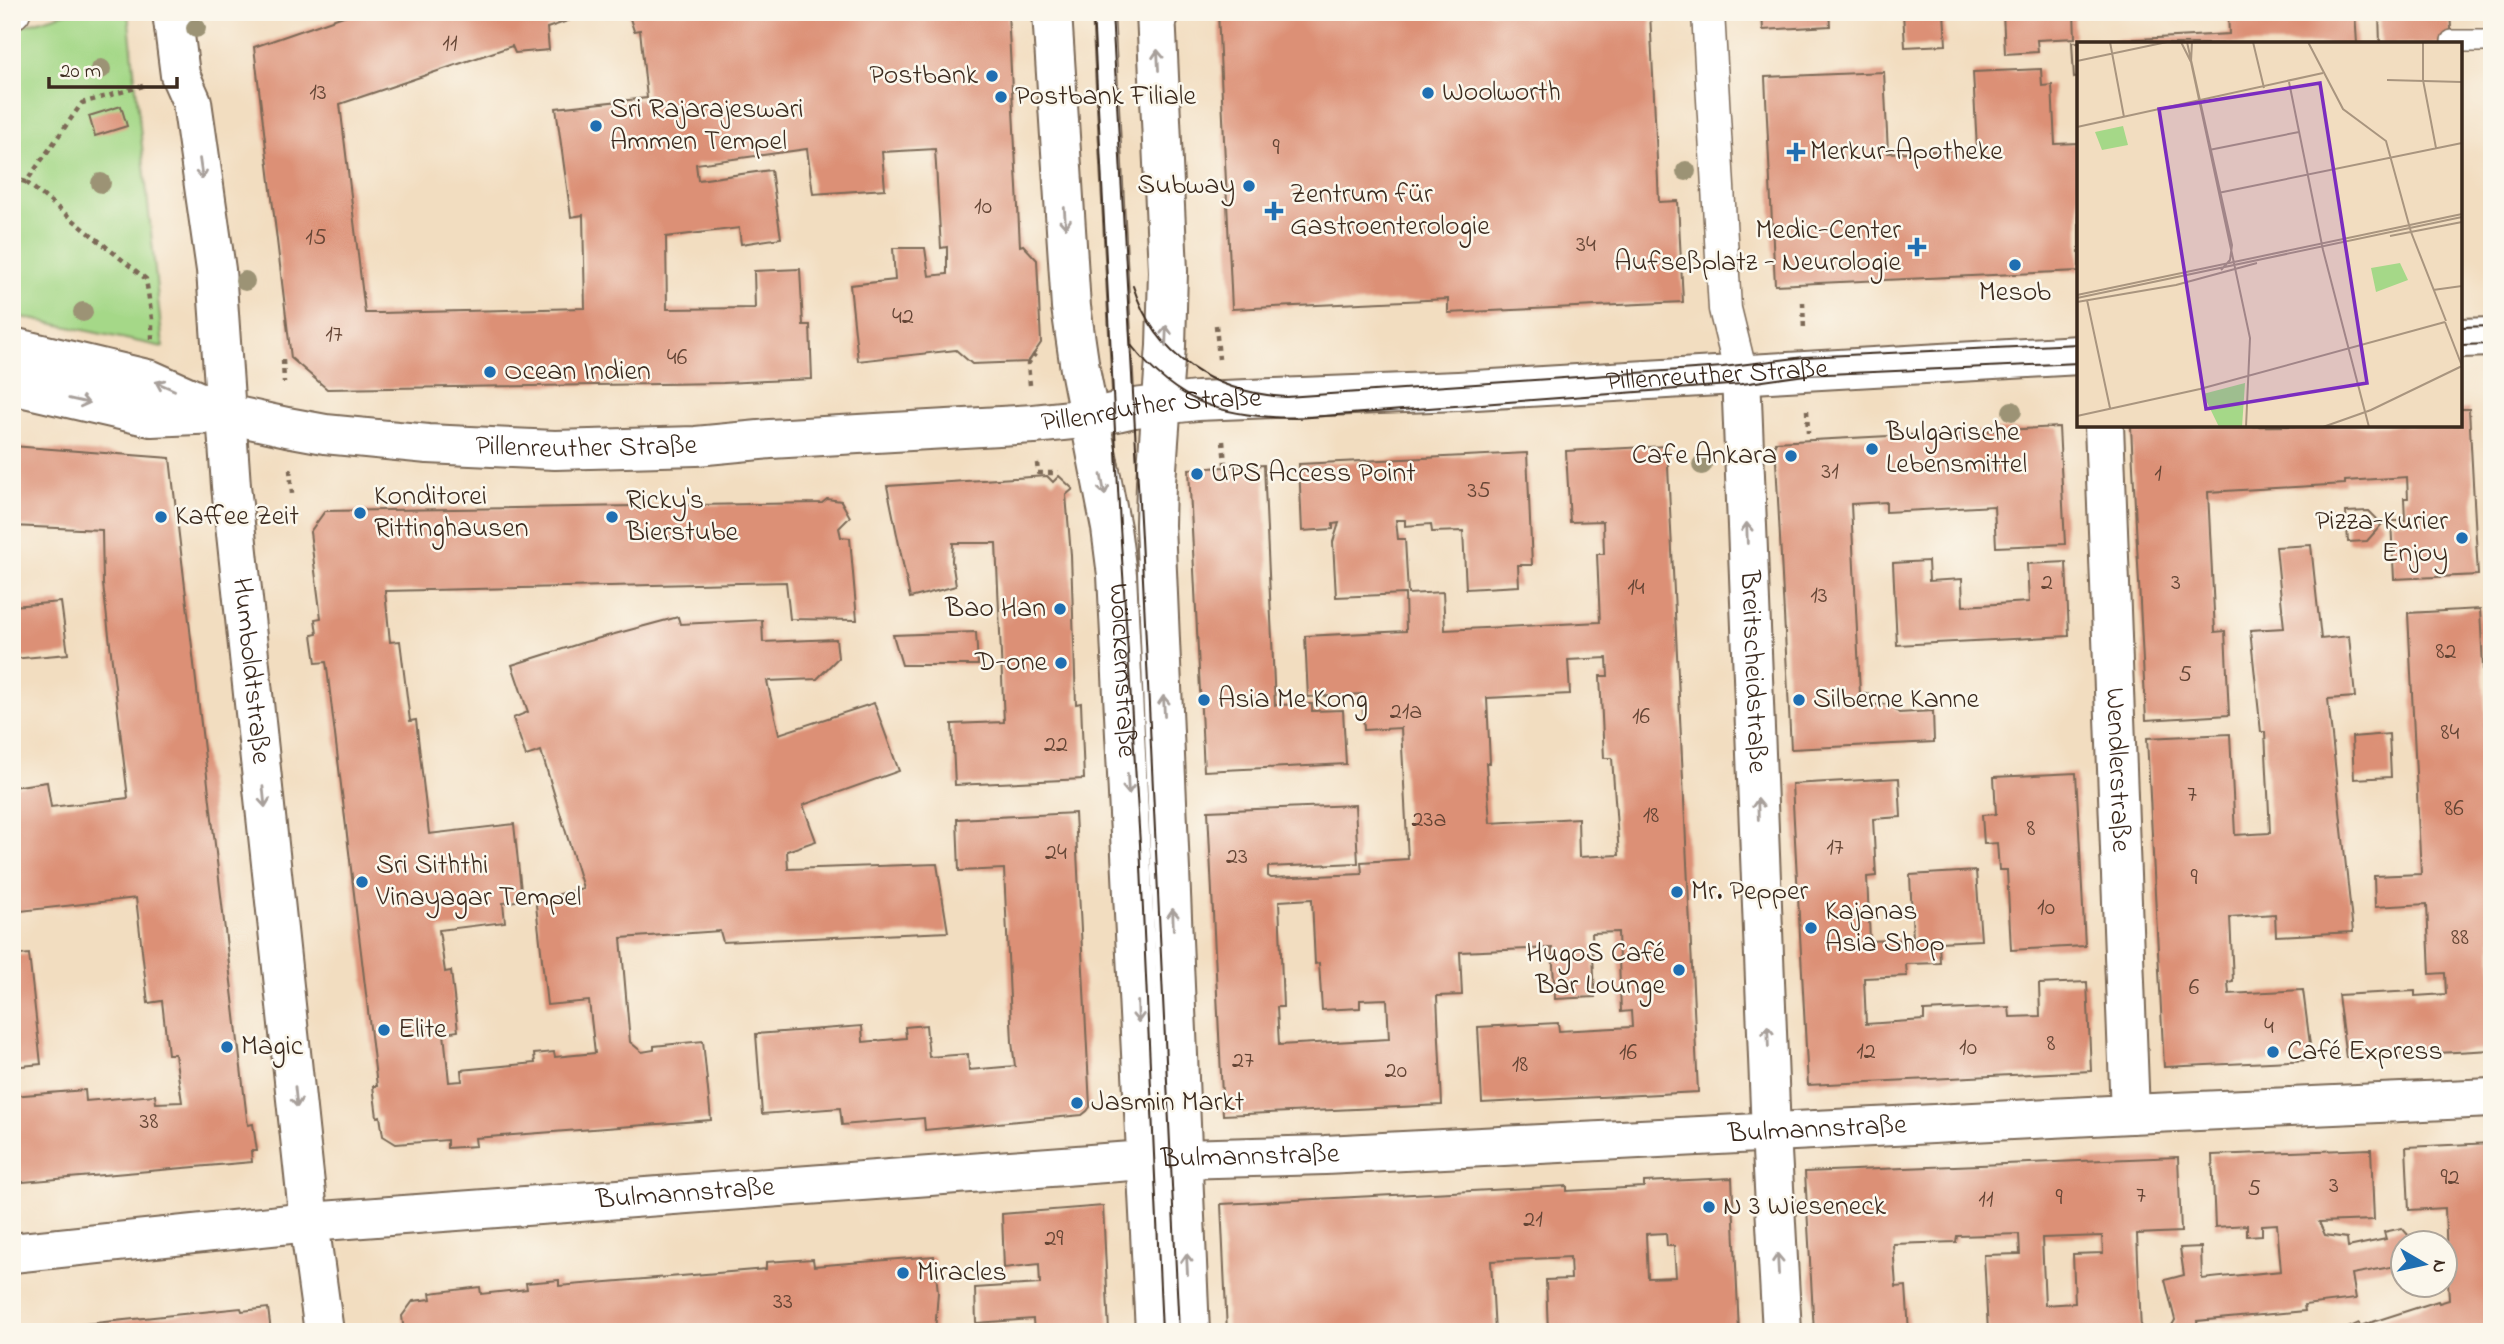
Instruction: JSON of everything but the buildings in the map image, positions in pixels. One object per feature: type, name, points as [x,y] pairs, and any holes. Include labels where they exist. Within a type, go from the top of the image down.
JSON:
[{"type":"street","name":"Humboldtstraße","points":[[172,12],[180,75],[192,102],[214,257],[234,514],[309,1222],[324,1332]]},
{"type":"street","name":"Wölckernstraße","points":[[1052,12],[1071,307],[1107,414],[1110,518],[1117,575],[1132,860],[1163,1159],[1190,1332]]},
{"type":"street","name":"Wölckernstraße","points":[[1155,1332],[1163,1159],[1155,525],[1168,271],[1156,12]]},
{"type":"street","name":"Breitscheidstraße","points":[[1708,12],[1726,309],[1741,374],[1771,1133],[1782,1332]]},
{"type":"street","points":[[2462,338],[2492,337]]},
{"type":"street","name":"Pillenreuther Straße","points":[[12,347],[151,380],[227,414],[287,427],[351,437],[555,450],[696,446],[770,439],[1021,425],[1162,404],[1458,391],[2077,355]]},
{"type":"street","name":"Pillenreuther Straße","points":[[12,385],[151,417],[227,414]]},
{"type":"street","name":"Wendlerstraße","points":[[2104,427],[2130,1114]]},
{"type":"street","name":"Bulmannstraße","points":[[12,1253],[309,1222],[1163,1159],[1325,1155],[1440,1147],[2492,1098]]},
{"type":"lane","points":[[1103,12],[1107,414]]},
{"type":"lane","points":[[2452,41],[2492,41]]},
{"type":"path","points":[[26,182],[82,103],[180,75]]},
{"type":"path","points":[[12,178],[26,182],[146,279],[152,319]]},
{"type":"green space","points":[[69,12],[128,12],[163,347],[12,315],[12,29]]},
{"type":"tram line","points":[[1093,12],[1140,844],[1162,1332]]},
{"type":"tram line","points":[[1112,12],[1141,538],[1179,1332]]},
{"type":"tram line","points":[[1133,286],[1156,333],[1191,367],[1235,388],[1286,397],[1723,367],[1804,357],[2077,344]]},
{"type":"tram line","points":[[2462,327],[2492,326]]},
{"type":"tram line","points":[[2462,345],[2492,344]]},
{"type":"tram line","points":[[1131,345],[1166,382],[1204,404],[1247,415],[1297,418],[1742,384],[1805,375],[2077,363]]},
{"type":"place","name":"Postbank","points":[[992,76]]},
{"type":"place","name":"Woolworth","points":[[1428,93]]},
{"type":"place","name":"Postbank Filiale","points":[[1001,97]]},
{"type":"place","name":"Sri Rajarajeswari Ammen Tempel","points":[[596,126]]},
{"type":"place","name":"Merkur-Apotheke","points":[[1796,152]]},
{"type":"place","name":"Subway","points":[[1249,186]]},
{"type":"place","name":"Zentrum für Gastroenterologie","points":[[1274,211]]},
{"type":"place","name":"Medic-Center Aufseßplatz - Neurologie","points":[[1917,247]]},
{"type":"place","name":"Mesob","points":[[2015,265]]},
{"type":"place","name":"Ocean Indien","points":[[490,372]]},
{"type":"place","name":"Bulgarische Lebensmittel","points":[[1872,449]]},
{"type":"place","name":"Cafe Ankara","points":[[1791,456]]},
{"type":"place","name":"UPS Access Point","points":[[1197,474]]},
{"type":"place","name":"Konditorei Rittinghausen","points":[[360,513]]},
{"type":"place","name":"Kaffee Zeit","points":[[161,517]]},
{"type":"place","name":"Ricky's Bierstube","points":[[612,517]]},
{"type":"place","name":"Pizza-Kurier Enjoy","points":[[2462,538]]},
{"type":"place","name":"Bao Han","points":[[1060,609]]},
{"type":"place","name":"D-one","points":[[1061,663]]},
{"type":"place","name":"Asia Me Kong","points":[[1204,700]]},
{"type":"place","name":"Silberne Kanne","points":[[1799,700]]},
{"type":"place","name":"Sri Siththi Vinayagar Tempel","points":[[362,882]]},
{"type":"place","name":"Mr. Pepper","points":[[1677,892]]},
{"type":"place","name":"Kajanas Asia Shop","points":[[1811,928]]},
{"type":"place","name":"HugoS Café Bar Lounge","points":[[1679,970]]},
{"type":"place","name":"Elite","points":[[384,1030]]},
{"type":"place","name":"Magic","points":[[227,1047]]},
{"type":"place","name":"Café Express","points":[[2273,1052]]},
{"type":"place","name":"Jasmin Markt","points":[[1077,1103]]},
{"type":"place","name":"N 3 Wieseneck","points":[[1709,1207]]},
{"type":"place","name":"Miracles","points":[[903,1273]]}]
